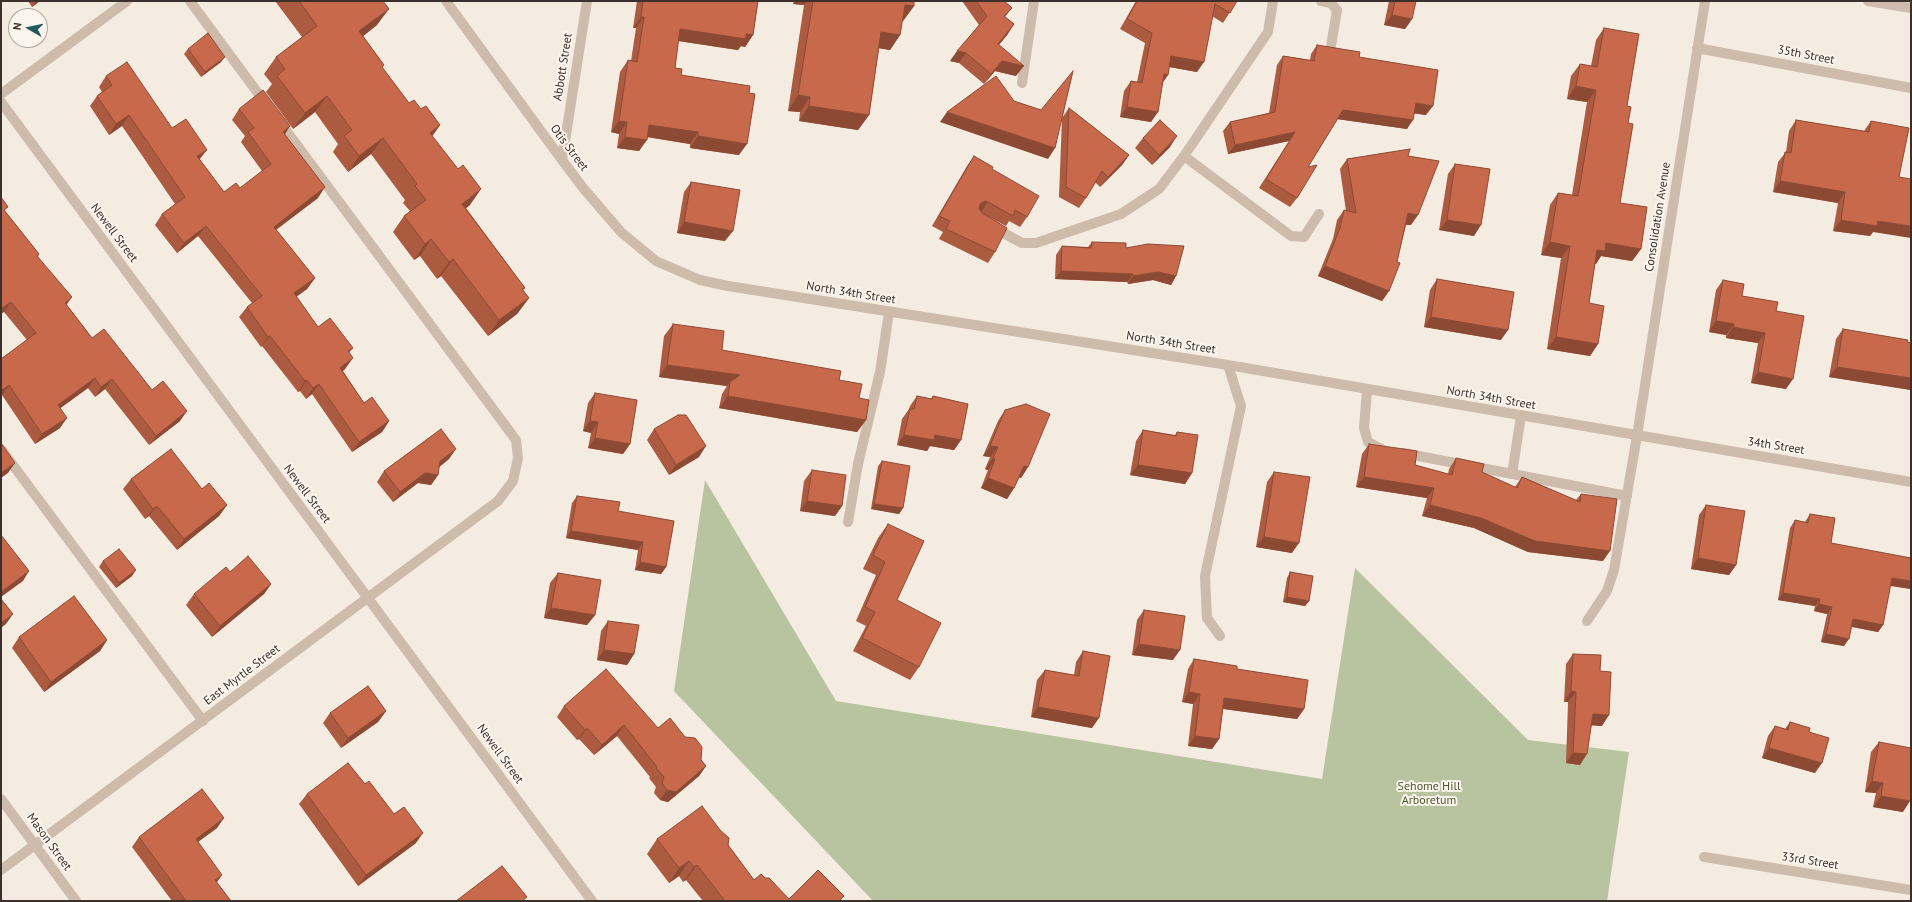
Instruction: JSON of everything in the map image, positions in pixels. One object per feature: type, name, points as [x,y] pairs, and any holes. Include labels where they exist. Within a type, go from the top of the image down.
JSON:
[{"type":"street","points":[[1,94],[127,1]]},
{"type":"street","name":"East Myrtle Street","points":[[1,870],[498,501],[513,481],[518,458],[516,440],[190,1]]},
{"type":"street","name":"Otis Street","points":[[446,1],[562,160],[584,189],[621,232],[656,261],[700,280]]},
{"type":"street","name":"Abbott Street","points":[[562,160],[587,1]]},
{"type":"street","points":[[1022,83],[1034,1]]},
{"type":"street","points":[[984,222],[1022,243],[1036,243],[1121,214],[1159,189],[1184,156],[1268,32],[1273,1]]},
{"type":"street","points":[[1321,1],[1331,2],[1337,10],[1330,52]]},
{"type":"street","name":"Consolidation Avenue","points":[[1587,621],[1607,591],[1614,570],[1637,436],[1704,1]]},
{"type":"street","points":[[1868,1],[1911,8]]},
{"type":"street","name":"35th Street","points":[[1697,48],[1911,88]]},
{"type":"street","name":"Newell Street","points":[[1,102],[592,901]]},
{"type":"street","points":[[1184,156],[1291,236],[1304,237],[1319,214]]},
{"type":"street","name":"North 34th Street","points":[[700,280],[728,286],[889,312],[1228,365],[1637,436]]},
{"type":"street","points":[[848,522],[858,464],[880,372],[889,312]]},
{"type":"street","points":[[1220,636],[1207,618],[1205,576],[1241,406],[1228,365]]},
{"type":"street","points":[[1368,390],[1364,428],[1368,442],[1380,449],[1627,496]]},
{"type":"street","points":[[1512,474],[1521,416]]},
{"type":"street","name":"34th Street","points":[[1637,436],[1911,482]]},
{"type":"street","points":[[1,449],[203,720]]},
{"type":"street","name":"Mason Street","points":[[1,799],[76,901]]},
{"type":"street","name":"33rd Street","points":[[1704,857],[1911,890]]},
{"type":"green space","name":"Sehome Hill Arboretum","points":[[705,480],[836,701],[1322,779],[1355,568],[1528,740],[1629,752],[1607,901],[873,901],[674,691]]},
{"type":"building","points":[[299,1],[383,1],[389,9],[359,31],[384,65],[382,67],[409,103],[414,100],[421,109],[426,106],[440,125],[430,133],[458,169],[463,165],[481,189],[462,204],[525,288],[522,289],[529,298],[499,320],[453,259],[449,262],[431,239],[425,244],[404,216],[426,200],[415,186],[417,184],[383,138],[359,156],[344,136],[352,130],[327,96],[305,113],[277,76],[285,69],[276,57],[317,26]]},
{"type":"building","points":[[643,1],[758,1],[753,35],[746,34],[746,39],[680,29],[675,68],[682,69],[681,75],[750,86],[749,93],[755,94],[747,144],[698,136],[698,132],[649,125],[647,140],[625,137],[627,122],[619,121],[628,60],[637,62],[644,17],[641,17]]},
{"type":"building","points":[[813,1],[914,1],[914,6],[905,5],[900,35],[881,32],[869,115],[809,106],[810,97],[798,95]]},
{"type":"building","points":[[976,1],[1004,1],[1012,8],[1004,16],[1014,24],[998,44],[1024,66],[1002,61],[991,74],[966,53],[957,51],[987,16]]},
{"type":"building","points":[[1137,1],[1237,1],[1230,13],[1215,4],[1204,62],[1171,56],[1168,75],[1164,74],[1158,112],[1127,107],[1131,81],[1142,83],[1152,33],[1127,19]]},
{"type":"building","points":[[1395,1],[1416,1],[1412,19],[1392,15]]},
{"type":"building","points":[[1604,28],[1639,34],[1627,106],[1631,107],[1628,123],[1633,124],[1620,203],[1647,207],[1641,249],[1606,243],[1605,251],[1597,250],[1589,303],[1604,306],[1598,344],[1556,337],[1570,246],[1550,242],[1558,193],[1578,196],[1596,90],[1576,86],[1580,64],[1597,67]]},
{"type":"building","points":[[208,33],[225,57],[205,72],[188,49]]},
{"type":"building","points":[[1317,45],[1360,52],[1359,57],[1438,70],[1433,106],[1416,103],[1413,120],[1343,110],[1308,167],[1317,165],[1297,198],[1266,179],[1295,132],[1235,145],[1230,122],[1275,112],[1283,56],[1314,61]]},
{"type":"building","points":[[127,62],[172,128],[186,119],[207,150],[197,156],[224,192],[236,183],[240,188],[271,164],[248,132],[254,128],[239,109],[263,90],[290,126],[283,132],[325,187],[274,227],[315,278],[294,293],[318,327],[330,318],[353,348],[348,351],[353,358],[340,368],[364,403],[372,397],[389,421],[359,442],[319,384],[313,388],[307,380],[305,381],[270,336],[268,337],[247,307],[262,296],[206,226],[184,243],[162,214],[185,197],[129,115],[116,124],[97,96],[112,85],[106,76]]},
{"type":"building","points":[[1073,71],[1055,148],[947,112],[996,76],[1014,101],[1041,110]]},
{"type":"building","points":[[1069,108],[1129,155],[1108,177],[1102,171],[1086,198],[1066,187]]},
{"type":"building","points":[[1160,120],[1177,136],[1159,155],[1143,138]]},
{"type":"building","points":[[1796,120],[1869,132],[1871,121],[1909,128],[1899,177],[1911,179],[1911,226],[1878,221],[1877,226],[1841,220],[1845,192],[1780,181],[1785,152],[1791,153]]},
{"type":"building","points":[[1410,149],[1408,156],[1439,161],[1418,215],[1408,213],[1397,262],[1400,263],[1389,291],[1325,266],[1340,228],[1344,210],[1356,213],[1347,159]]},
{"type":"building","points":[[974,156],[993,167],[992,169],[1039,196],[1027,217],[1015,210],[1013,216],[985,201],[980,204],[979,208],[982,213],[1007,228],[995,252],[946,229],[950,221],[939,216]]},
{"type":"building","points":[[1455,164],[1490,169],[1481,225],[1447,220]]},
{"type":"building","points":[[691,182],[740,190],[733,231],[684,222]]},
{"type":"building","points":[[1,197],[8,207],[4,210],[39,254],[37,256],[72,297],[65,303],[92,338],[104,329],[152,390],[163,381],[187,411],[156,436],[112,379],[101,387],[95,378],[58,405],[67,418],[42,434],[9,385],[1,391],[1,359],[36,333],[11,302],[1,309]]},
{"type":"building","points":[[1092,242],[1126,243],[1126,248],[1148,244],[1184,246],[1176,276],[1158,272],[1133,276],[1133,274],[1061,271],[1062,246],[1091,248]]},
{"type":"building","points":[[1437,279],[1514,292],[1508,330],[1431,317]]},
{"type":"building","points":[[1723,280],[1744,284],[1742,296],[1778,302],[1776,311],[1804,316],[1793,379],[1758,372],[1765,333],[1733,327],[1734,324],[1716,321]]},
{"type":"building","points":[[673,324],[724,331],[722,350],[841,371],[839,380],[862,384],[859,398],[869,400],[866,420],[728,396],[730,382],[740,375],[667,365]]},
{"type":"building","points":[[1843,329],[1908,340],[1907,342],[1911,343],[1911,378],[1837,367]]},
{"type":"building","points":[[595,393],[637,400],[630,444],[595,438],[598,422],[590,421]]},
{"type":"building","points":[[917,396],[932,399],[933,396],[968,404],[961,440],[935,435],[934,440],[904,435],[910,409],[914,409]]},
{"type":"building","points":[[1026,404],[1050,414],[1028,467],[1024,466],[1014,488],[988,478],[995,459],[993,458],[998,447],[990,446],[1005,410]]},
{"type":"building","points":[[678,415],[686,415],[706,446],[676,465],[654,429]]},
{"type":"building","points":[[441,429],[456,449],[440,461],[438,475],[425,473],[400,492],[384,471]]},
{"type":"building","points":[[1143,430],[1176,436],[1177,432],[1198,435],[1192,473],[1138,465]]},
{"type":"building","points":[[1,443],[15,463],[1,473]]},
{"type":"building","points":[[1369,444],[1417,451],[1415,465],[1452,475],[1456,458],[1484,464],[1482,472],[1517,488],[1522,477],[1580,502],[1581,494],[1617,499],[1610,551],[1535,541],[1481,518],[1430,505],[1434,488],[1364,477]]},
{"type":"building","points":[[171,449],[202,489],[209,483],[227,505],[184,539],[157,506],[153,509],[131,479]]},
{"type":"building","points":[[882,461],[910,466],[903,508],[874,504]]},
{"type":"building","points":[[812,470],[846,475],[842,506],[807,501]]},
{"type":"building","points":[[1274,472],[1310,477],[1299,543],[1264,537]]},
{"type":"building","points":[[577,496],[620,502],[618,511],[674,521],[666,567],[640,562],[643,542],[571,531]]},
{"type":"building","points":[[1706,505],[1745,511],[1736,565],[1698,558]]},
{"type":"building","points":[[1810,514],[1835,518],[1831,543],[1911,558],[1911,581],[1892,578],[1883,625],[1853,619],[1849,639],[1826,634],[1832,607],[1819,604],[1820,599],[1783,593],[1795,520],[1808,523]]},
{"type":"building","points":[[888,524],[924,541],[897,600],[941,623],[919,667],[862,638],[875,612],[865,607],[885,562],[873,555]]},
{"type":"building","points":[[1,535],[29,571],[1,592]]},
{"type":"building","points":[[119,549],[136,570],[119,583],[103,561]]},
{"type":"building","points":[[248,556],[271,584],[220,626],[194,594],[226,567],[230,572]]},
{"type":"building","points":[[1290,572],[1313,576],[1309,601],[1287,597]]},
{"type":"building","points":[[558,573],[601,580],[595,615],[551,608]]},
{"type":"building","points":[[74,596],[107,640],[51,682],[19,637]]},
{"type":"building","points":[[1,599],[13,614],[1,623]]},
{"type":"building","points":[[1144,610],[1185,616],[1180,650],[1139,644]]},
{"type":"building","points":[[608,621],[639,625],[634,654],[604,650]]},
{"type":"building","points":[[1083,651],[1110,656],[1099,718],[1038,707],[1045,670],[1079,676]]},
{"type":"building","points":[[1573,654],[1601,655],[1600,671],[1611,672],[1609,715],[1593,714],[1587,754],[1573,753],[1576,692],[1571,691]]},
{"type":"building","points":[[1194,659],[1237,666],[1237,669],[1308,680],[1304,709],[1224,698],[1219,739],[1195,736],[1200,694],[1189,692]]},
{"type":"building","points":[[606,669],[658,728],[670,718],[685,737],[695,738],[702,747],[701,760],[706,766],[676,792],[667,790],[662,783],[664,777],[624,725],[602,745],[587,728],[585,730],[564,706]]},
{"type":"building","points":[[368,686],[386,711],[348,738],[330,713]]},
{"type":"building","points":[[1790,722],[1810,728],[1809,732],[1829,738],[1822,763],[1769,748],[1775,726],[1788,730]]},
{"type":"building","points":[[1879,742],[1911,748],[1910,801],[1881,796],[1883,783],[1872,781]]},
{"type":"building","points":[[348,763],[365,784],[369,781],[394,814],[404,807],[423,833],[366,875],[307,794]]},
{"type":"building","points":[[202,789],[224,818],[196,839],[222,875],[215,880],[231,901],[186,901],[139,837]]},
{"type":"building","points":[[702,806],[720,830],[729,838],[728,845],[754,880],[761,874],[765,878],[769,878],[789,899],[818,870],[844,896],[839,901],[725,901],[697,865],[694,867],[689,861],[679,868],[657,839]]},
{"type":"building","points":[[502,866],[527,897],[522,901],[456,901]]}]
